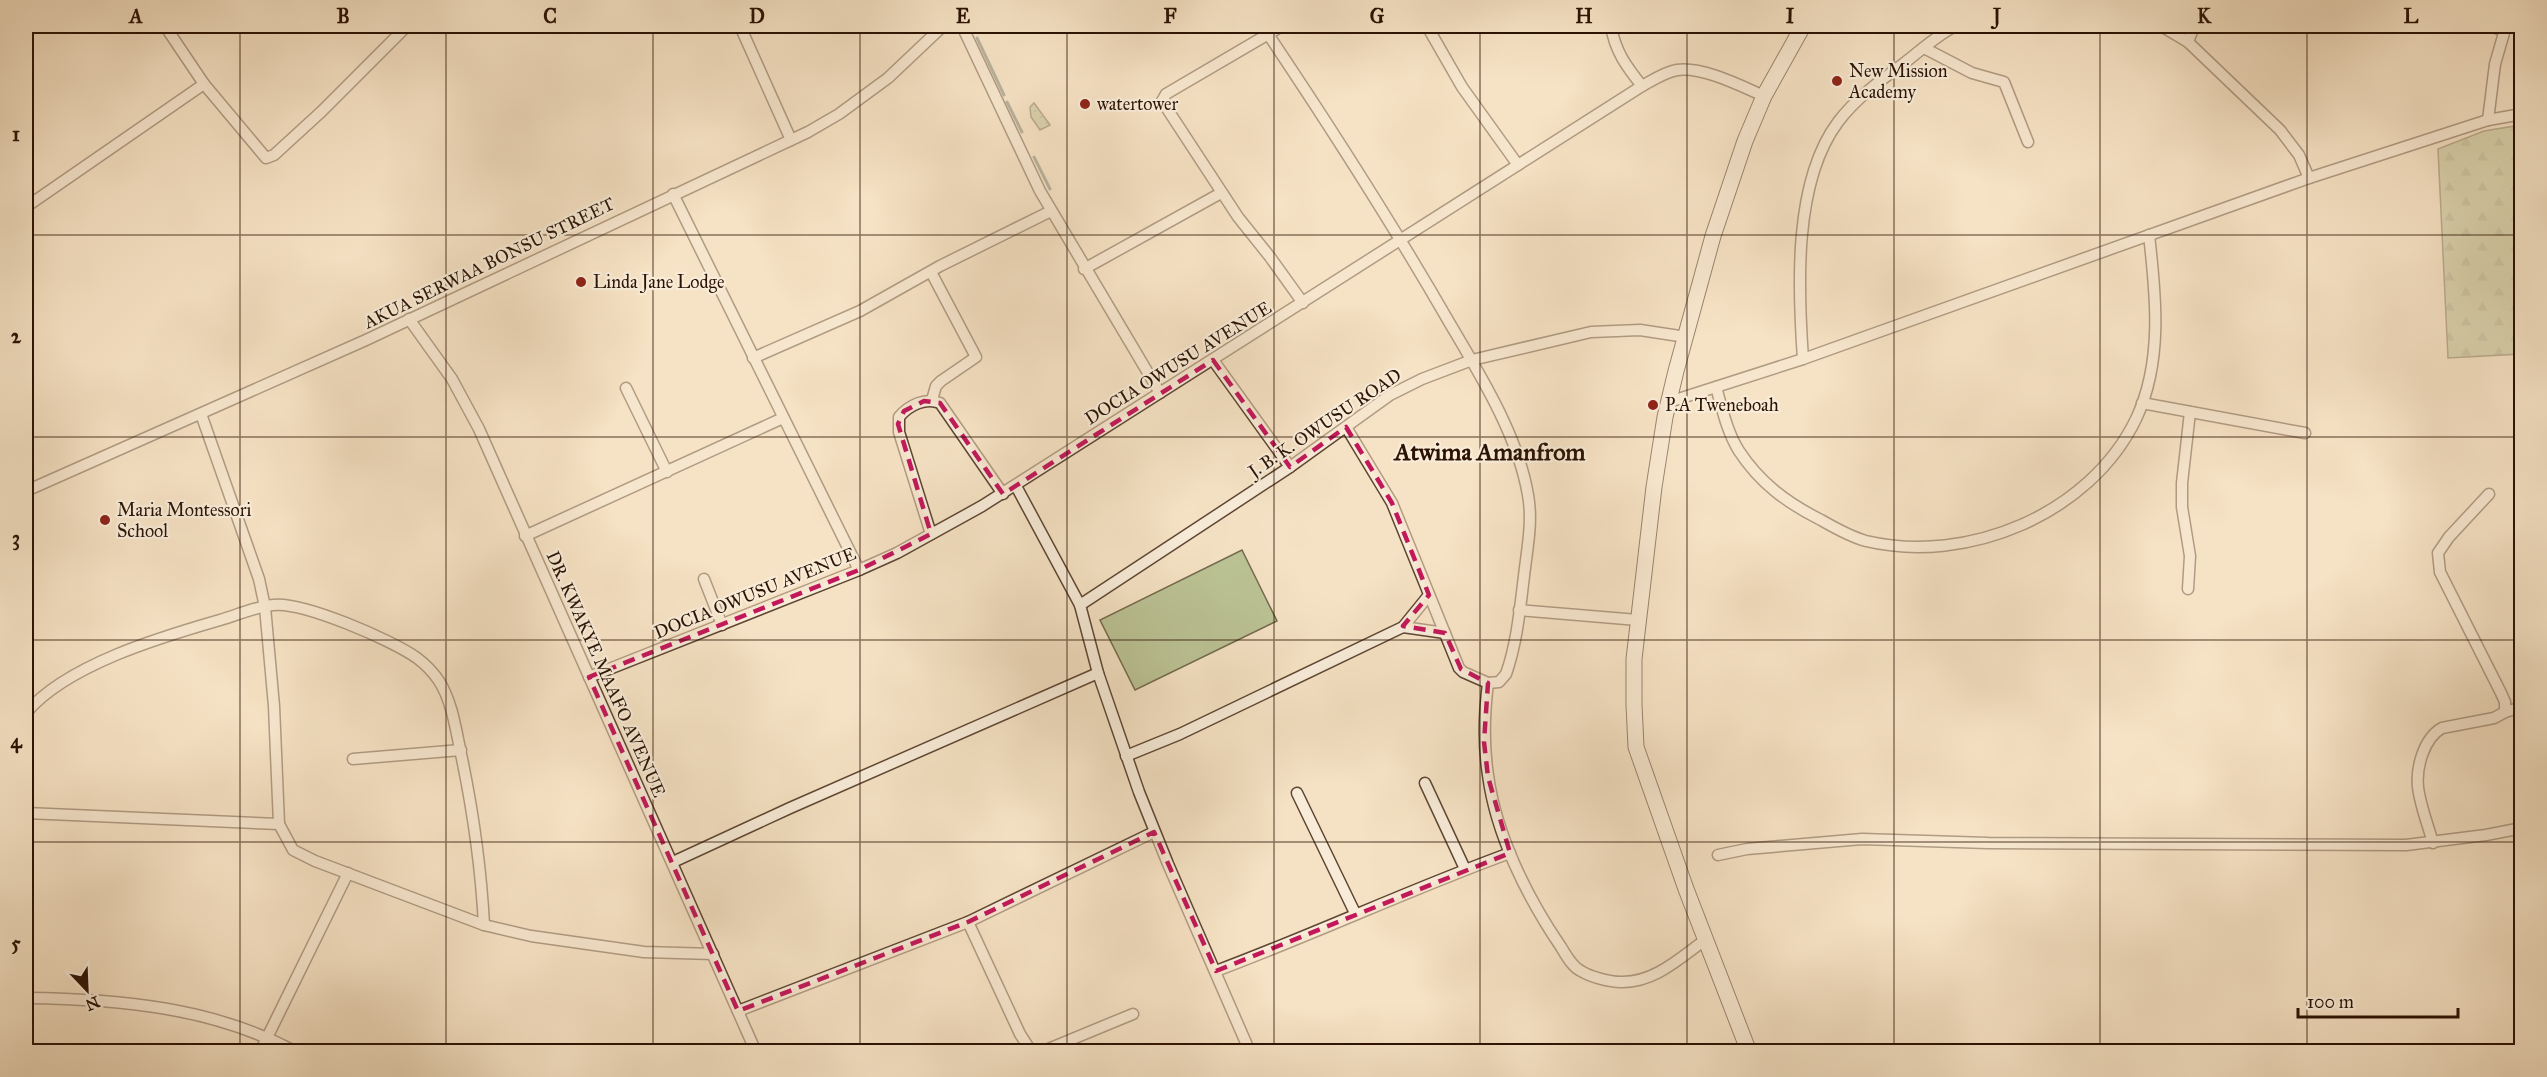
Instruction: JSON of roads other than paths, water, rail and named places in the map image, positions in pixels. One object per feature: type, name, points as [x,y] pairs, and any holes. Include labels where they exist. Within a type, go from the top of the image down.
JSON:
[{"type":"street","points":[[165,26],[204,84],[264,158],[273,155],[321,112],[407,26]]},
{"type":"street","points":[[740,26],[791,140]]},
{"type":"street","name":"AKUA SERWAA BONSU STREET","points":[[26,491],[409,319],[791,140],[839,114],[865,96],[888,78],[942,26]]},
{"type":"street","points":[[962,26],[1051,211],[1160,393]]},
{"type":"street","points":[[1281,26],[1162,99],[1162,103],[1221,193],[1303,303]]},
{"type":"street","points":[[1427,26],[1462,87],[1518,165]]},
{"type":"street","points":[[1611,26],[1621,60],[1642,86]]},
{"type":"street","points":[[1803,359],[1799,274],[1801,239],[1819,157],[1832,131],[1849,109],[1955,26]]},
{"type":"street","points":[[2161,26],[2188,42],[2280,130],[2299,155],[2309,178]]},
{"type":"street","points":[[2188,42],[2194,26]]},
{"type":"street","points":[[2488,120],[2495,64],[2505,28],[2490,26]]},
{"type":"street","points":[[1749,1052],[1656,808],[1636,747],[1634,705],[1638,620],[1653,487],[1669,402],[1716,227],[1745,141],[1764,96],[1800,28]]},
{"type":"street","points":[[1268,34],[1401,240],[1472,360],[1497,408],[1514,449],[1528,494],[1530,531],[1520,610],[1506,674],[1499,682],[1488,683],[1462,670],[1392,503],[1346,427]]},
{"type":"street","points":[[1924,48],[1972,73],[2001,80],[2007,84],[2028,142]]},
{"type":"street","name":"DOCIA OWUSU AVENUE","points":[[589,677],[859,570],[1003,494],[1642,86],[1671,72],[1689,69],[1764,96]]},
{"type":"street","points":[[26,207],[204,84]]},
{"type":"street","points":[[1669,402],[1803,359],[2309,178],[2488,120],[2522,114]]},
{"type":"street","points":[[1084,269],[1221,193]]},
{"type":"street","points":[[674,194],[859,570]]},
{"type":"street","points":[[753,358],[860,310],[1051,211]]},
{"type":"street","points":[[1716,387],[1726,421],[1738,449],[1762,480],[1779,496],[1799,509],[1860,539],[1909,547],[1944,546],[1993,536],[2014,528],[2081,488],[2108,464],[2121,446],[2142,403],[2151,370],[2156,333],[2154,276],[2149,236]]},
{"type":"street","points":[[931,272],[976,357],[941,381],[936,386],[932,400]]},
{"type":"street","name":"DR. KWAKYE MAAFO AVENUE","points":[[409,319],[467,405],[756,1052]]},
{"type":"street","name":"J. B. K. OWUSU ROAD","points":[[1080,605],[1290,466],[1390,395],[1407,386],[1472,360],[1591,332],[1640,330],[1686,337]]},
{"type":"street","points":[[1213,360],[1290,466]]},
{"type":"street","points":[[626,388],[667,472]]},
{"type":"street","points":[[931,534],[898,424],[899,417],[904,411],[932,400],[940,403],[1003,494]]},
{"type":"street","points":[[2142,403],[2305,433]]},
{"type":"street","points":[[2188,589],[2190,556],[2182,507],[2182,491],[2190,412]]},
{"type":"street","points":[[201,414],[254,562],[265,607],[274,706],[279,824],[293,850],[308,858],[484,925],[575,944],[644,952],[713,954]]},
{"type":"street","points":[[525,536],[783,418]]},
{"type":"street","points":[[1016,486],[1080,605],[1098,673],[1154,832],[1250,1052]]},
{"type":"street","points":[[2489,494],[2449,537],[2438,553],[2440,572],[2501,693],[2505,702],[2505,712]]},
{"type":"street","points":[[704,579],[722,625]]},
{"type":"street","points":[[1126,756],[1180,734],[1403,627],[1430,595]]},
{"type":"street","points":[[26,713],[33,704],[59,684],[123,652],[274,604],[293,606],[397,646],[428,667],[440,682],[447,699],[477,831],[484,925]]},
{"type":"street","points":[[1520,610],[1638,620]]},
{"type":"street","points":[[1403,627],[1445,633]]},
{"type":"street","points":[[673,862],[800,803],[1098,673]]},
{"type":"street","points":[[1488,683],[1484,742],[1488,777],[1510,853],[1553,935],[1572,963],[1580,971],[1621,982],[1646,979],[1666,969],[1705,940]]},
{"type":"street","points":[[2433,843],[2418,787],[2426,744],[2442,728],[2494,718],[2522,707]]},
{"type":"street","points":[[353,759],[460,750]]},
{"type":"street","points":[[1425,783],[1465,869]]},
{"type":"street","points":[[1297,793],[1355,913]]},
{"type":"street","points":[[26,813],[279,824]]},
{"type":"street","points":[[1718,855],[1748,849],[1862,839],[1988,843],[2406,845],[2486,836],[2522,828]]},
{"type":"street","points":[[738,1011],[968,922],[1154,832]]},
{"type":"street","points":[[1216,971],[1276,949],[1355,913],[1510,853]]},
{"type":"street","points":[[260,1052],[348,873]]},
{"type":"street","points":[[968,922],[1024,1043],[1029,1048],[1039,1052],[1133,1014]]},
{"type":"street","points":[[26,998],[103,1000],[172,1010],[202,1016],[266,1036],[296,1052]]},
{"type":"waterway","points":[[977,38],[1004,95]]},
{"type":"waterway","points":[[1007,102],[1022,132]]},
{"type":"waterway","points":[[1034,157],[1050,189]]},
{"type":"place","name":"New Mission Academy","points":[[1837,81]]},
{"type":"place","name":"watertower","points":[[1085,104]]},
{"type":"place","name":"Linda Jane Lodge","points":[[581,282]]},
{"type":"place","name":"P.A Tweneboah","points":[[1653,405]]},
{"type":"place","name":"Maria Montessori School","points":[[105,520]]},
{"type":"district","name":"Atwima Amanfrom","points":[[1490,452]]}]
